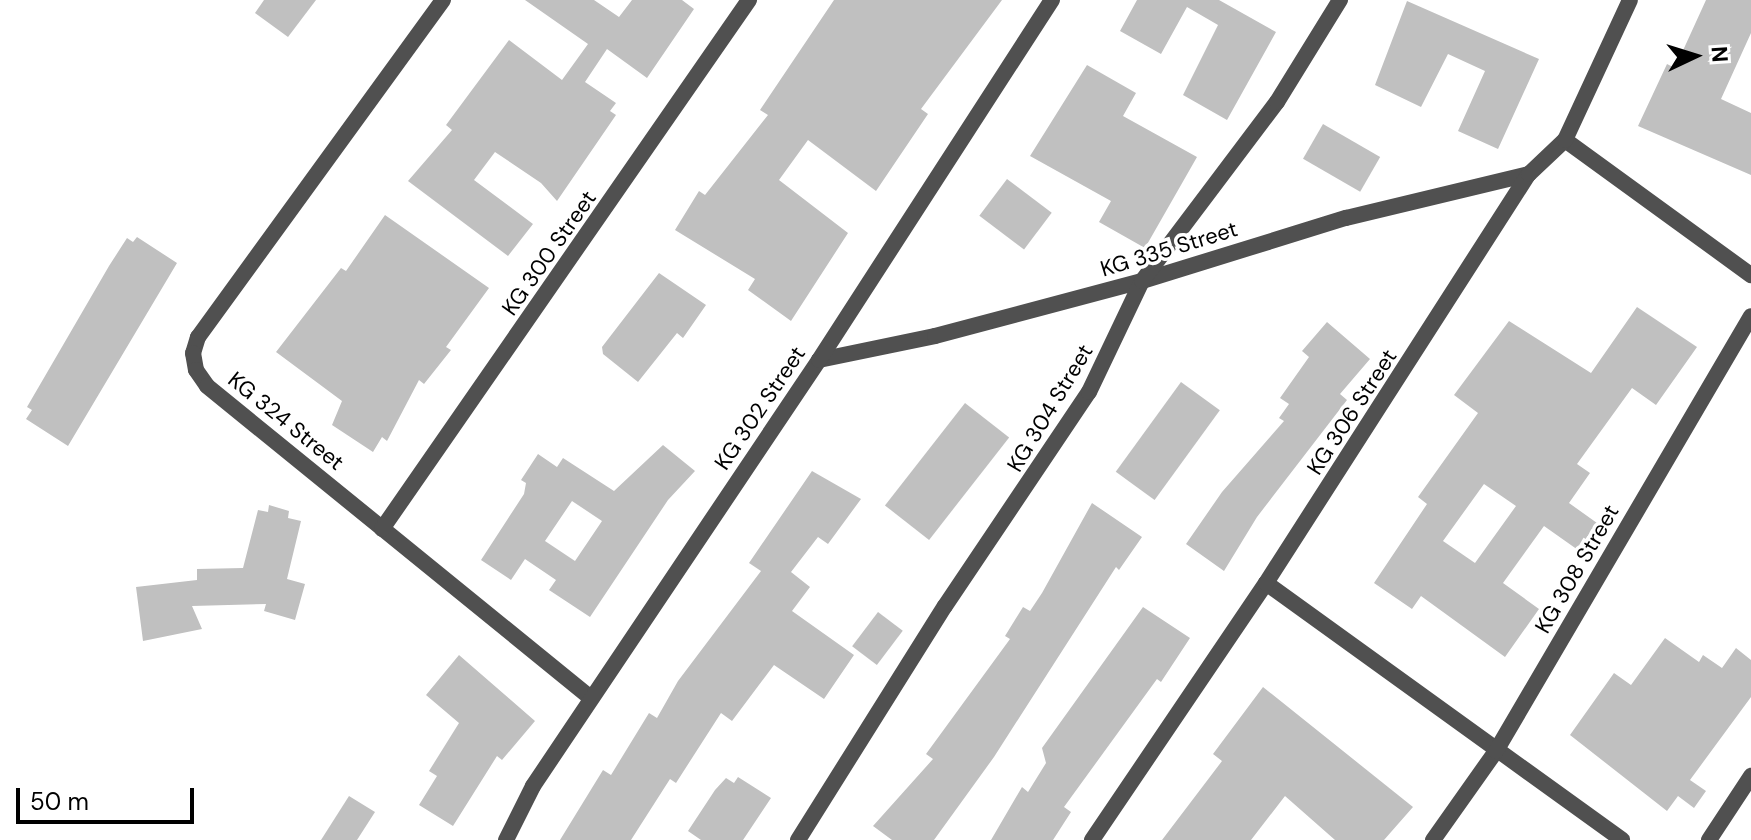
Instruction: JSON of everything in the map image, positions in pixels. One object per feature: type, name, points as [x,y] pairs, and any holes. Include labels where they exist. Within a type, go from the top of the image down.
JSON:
[{"type":"street","name":"KG 324 Street","points":[[443,0],[234,285],[198,337],[193,353],[207,386],[590,697]]},
{"type":"street","name":"KG 300 Street","points":[[382,529],[749,0]]},
{"type":"street","name":"KG 302 Street","points":[[506,840],[533,786],[590,697],[819,360],[1052,0]]},
{"type":"street","name":"KG 304 Street","points":[[798,840],[945,606],[1089,392],[1142,281],[1277,102],[1340,0]]},
{"type":"street","name":"KG 306 Street","points":[[1092,840],[1266,583],[1529,174],[1565,140],[1630,0]]},
{"type":"street","points":[[1565,140],[1751,275]]},
{"type":"street","name":"KG 335 Street","points":[[819,360],[935,336],[1142,281],[1346,218],[1529,174]]},
{"type":"street","name":"KG 308 Street","points":[[1433,840],[1496,751],[1751,316]]},
{"type":"street","points":[[1266,583],[1622,840]]},
{"type":"street","points":[[1709,840],[1751,776]]},
{"type":"building","points":[[264,0],[316,0],[288,37],[255,13]]},
{"type":"building","points":[[525,0],[594,0],[619,17],[632,0],[682,0],[694,9],[647,78],[607,49],[585,82],[616,103],[610,111],[616,115],[557,201],[541,183],[495,152],[474,180],[533,224],[508,256],[408,181],[452,130],[446,125],[509,40],[562,80],[588,44]]},
{"type":"building","points":[[834,0],[1002,0],[921,109],[928,114],[876,191],[808,140],[779,180],[848,233],[791,321],[748,290],[755,279],[675,230],[699,191],[705,195],[768,115],[760,110]]},
{"type":"building","points":[[1137,0],[1219,0],[1276,32],[1227,120],[1183,95],[1218,25],[1187,7],[1161,54],[1120,31]]},
{"type":"building","points":[[1706,0],[1751,0],[1751,33],[1721,99],[1751,113],[1751,175],[1638,126],[1667,64],[1675,68]]},
{"type":"building","points":[[1407,1],[1539,59],[1498,149],[1458,131],[1485,71],[1448,54],[1421,107],[1375,85]]},
{"type":"building","points":[[1087,65],[1136,93],[1123,116],[1197,157],[1145,248],[1099,222],[1111,201],[1030,156]]},
{"type":"building","points":[[1323,124],[1380,157],[1360,192],[1303,159]]},
{"type":"building","points":[[1007,179],[1052,213],[1024,249],[979,216]]},
{"type":"building","points":[[385,215],[489,288],[446,347],[451,350],[424,384],[419,380],[387,441],[382,437],[373,452],[332,425],[342,401],[276,352],[341,268],[346,271]]},
{"type":"building","points":[[137,237],[177,263],[68,446],[26,419],[32,410],[27,407],[127,238],[133,242]]},
{"type":"building","points":[[659,273],[706,305],[683,338],[677,333],[638,382],[603,354],[602,347]]},
{"type":"building","points":[[1637,307],[1697,347],[1656,405],[1632,388],[1577,464],[1590,473],[1569,503],[1597,523],[1578,550],[1544,526],[1503,583],[1539,609],[1505,657],[1421,596],[1412,609],[1374,583],[1427,504],[1418,497],[1478,413],[1454,395],[1509,321],[1591,373]],"holes":[[[1484,484],[1516,506],[1475,563],[1443,541]]]},
{"type":"building","points":[[1327,322],[1370,359],[1340,394],[1347,400],[1257,517],[1224,571],[1186,544],[1222,492],[1284,421],[1279,418],[1289,404],[1280,398],[1309,357],[1302,351]]},
{"type":"building","points":[[1181,382],[1220,410],[1155,500],[1116,472]]},
{"type":"building","points":[[965,403],[1009,437],[929,540],[885,505]]},
{"type":"building","points":[[663,445],[695,471],[668,500],[590,617],[549,590],[556,580],[525,559],[511,580],[481,560],[524,494],[526,483],[521,480],[538,454],[557,467],[563,458],[614,491]],"holes":[[[572,501],[602,521],[575,561],[545,541]]]},
{"type":"building","points":[[812,471],[861,499],[828,544],[818,537],[791,572],[810,587],[792,611],[854,655],[824,699],[774,665],[732,721],[721,713],[676,783],[670,779],[631,840],[560,840],[603,770],[611,775],[649,713],[657,718],[678,681],[761,571],[749,563]]},
{"type":"building","points":[[1092,503],[1142,537],[1119,570],[1116,567],[994,757],[934,840],[892,840],[873,826],[933,759],[926,754],[1010,639],[1005,636],[1023,607],[1030,611],[1042,593]]},
{"type":"building","points":[[269,505],[289,511],[288,518],[301,521],[287,579],[305,584],[295,620],[264,611],[266,604],[192,606],[202,629],[143,641],[136,587],[197,580],[197,569],[243,568],[258,510],[268,512]]},
{"type":"building","points":[[1143,607],[1190,638],[1161,682],[1157,679],[1064,807],[1071,812],[1053,840],[991,840],[1022,787],[1028,792],[1046,763],[1042,748]]},
{"type":"building","points":[[878,612],[903,631],[877,665],[852,646]]},
{"type":"building","points":[[1665,638],[1699,662],[1703,655],[1722,668],[1736,648],[1751,660],[1751,697],[1690,780],[1706,791],[1694,808],[1678,796],[1667,811],[1570,735],[1614,673],[1631,685]]},
{"type":"building","points":[[459,655],[535,721],[502,760],[497,756],[453,826],[419,805],[437,776],[429,771],[459,723],[426,695]]},
{"type":"building","points":[[1263,687],[1413,807],[1384,840],[1335,840],[1285,796],[1251,840],[1162,840],[1222,761],[1213,754]]},
{"type":"building","points":[[738,777],[771,798],[743,840],[701,840],[688,831],[726,778],[734,783]]},
{"type":"building","points":[[349,796],[375,812],[357,840],[321,840]]}]
